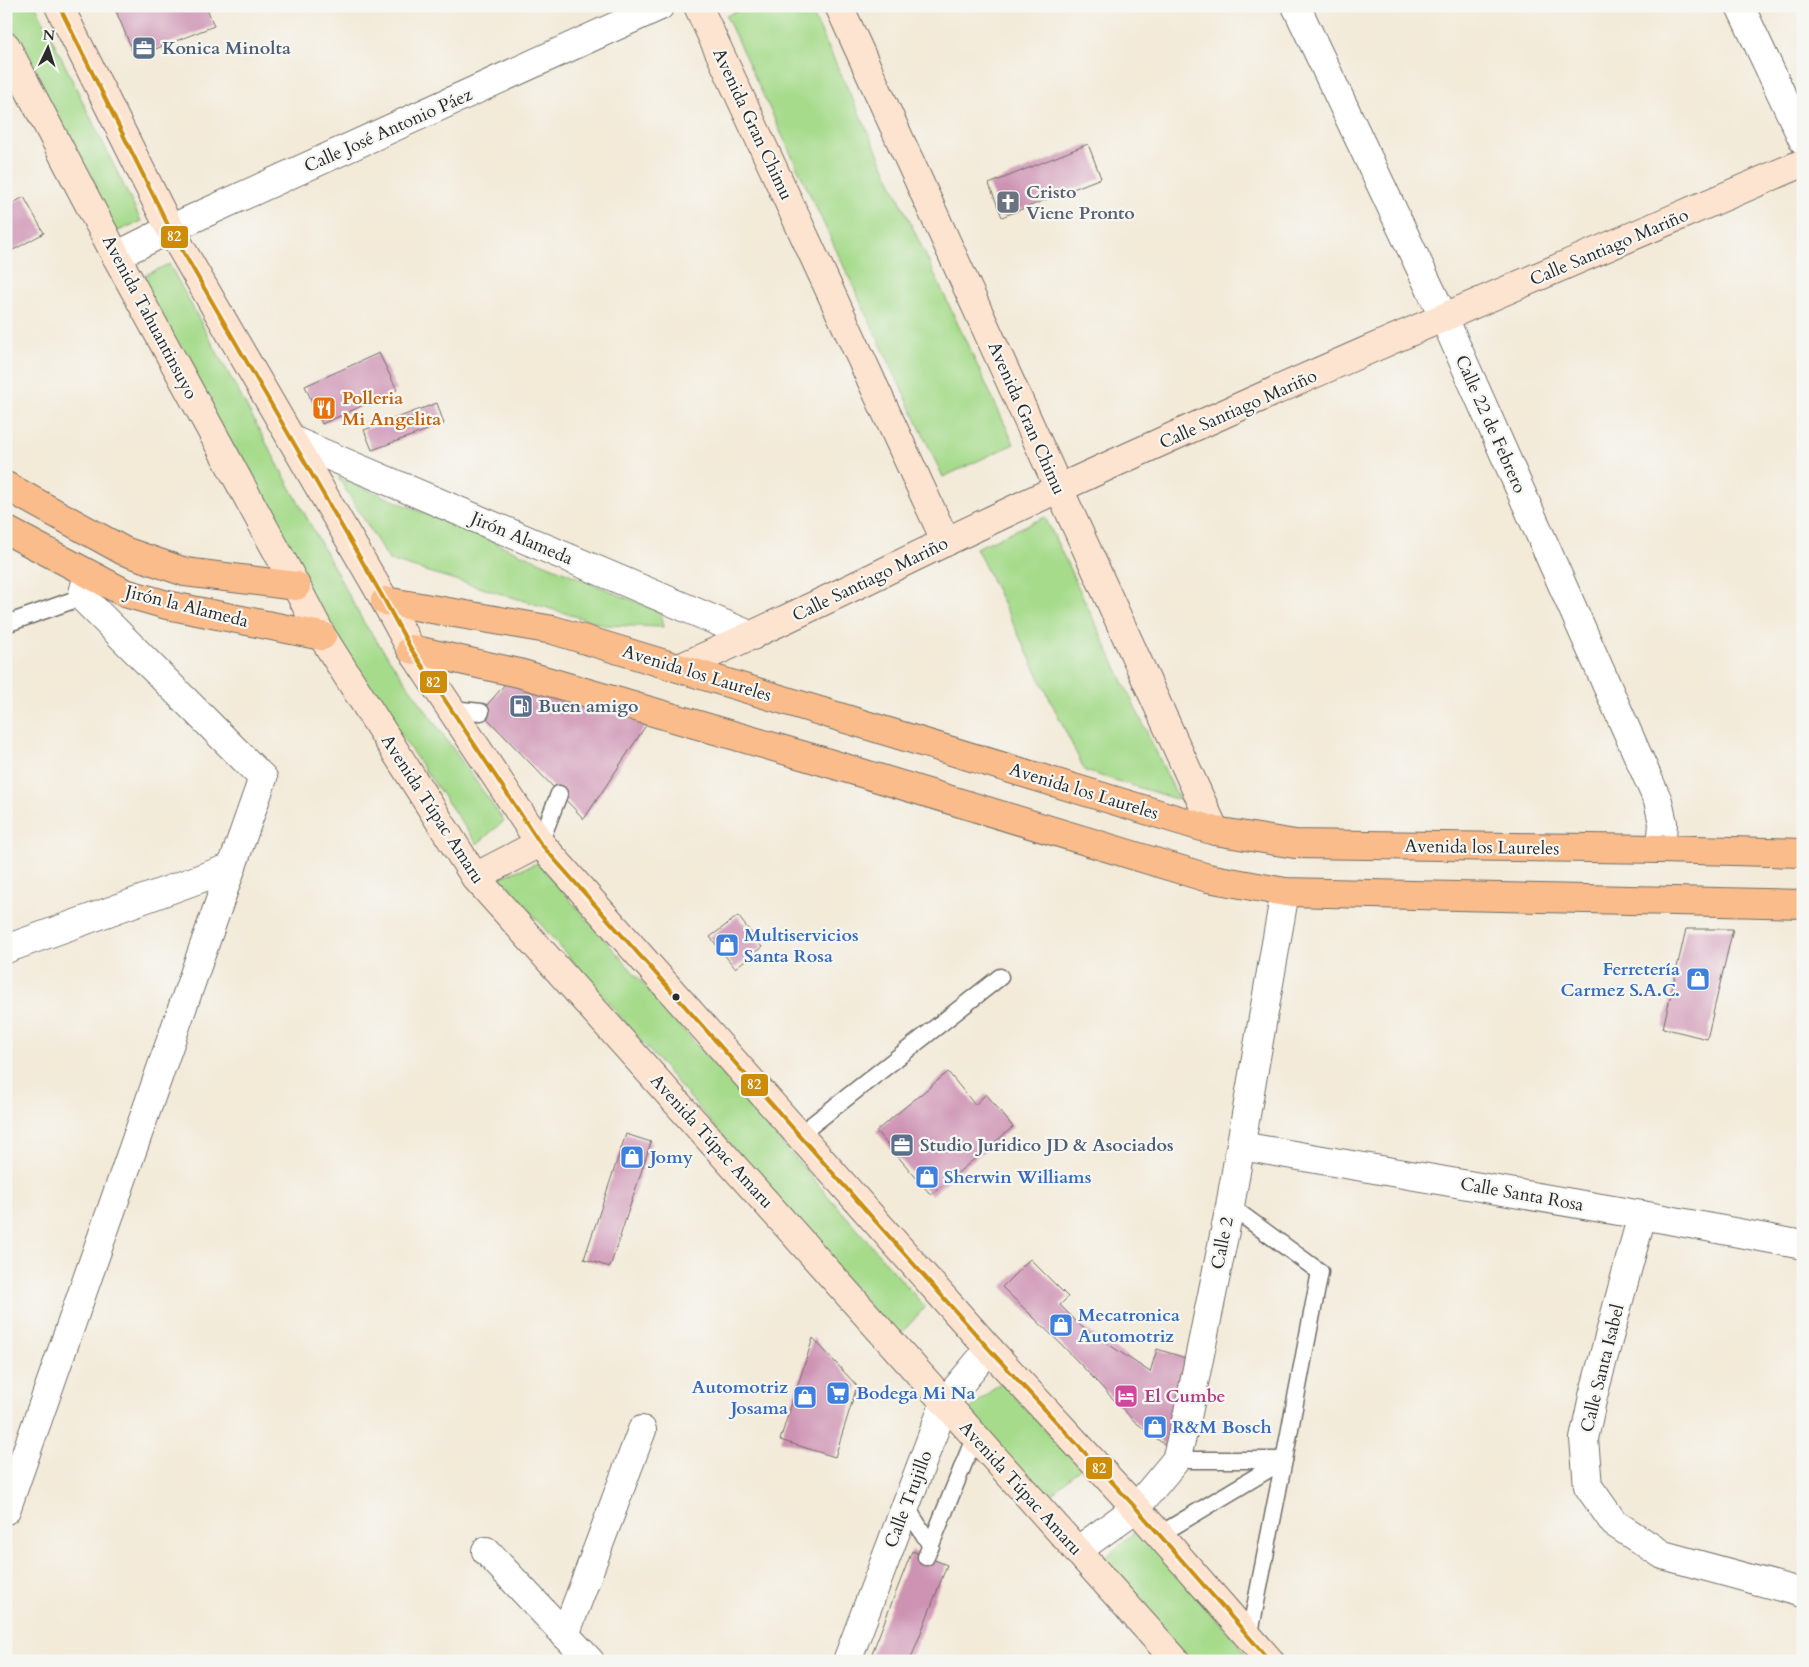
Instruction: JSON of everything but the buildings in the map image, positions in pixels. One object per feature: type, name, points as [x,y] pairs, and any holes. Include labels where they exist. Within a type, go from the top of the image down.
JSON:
[{"type":"main road","points":[[59,6],[170,229],[411,649],[540,842],[989,1349],[1136,1508],[1270,1661]]},
{"type":"main road","name":"Avenida Gran Chimu","points":[[698,6],[946,542]]},
{"type":"main road","name":"Avenida Gran Chimu","points":[[839,6],[1215,831]]},
{"type":"main road","name":"Avenida Tahuantinsuyo","points":[[6,46],[116,256],[296,586]]},
{"type":"main road","name":"Calle Santiago Mariño","points":[[679,668],[752,636],[1059,488],[1444,318],[1803,163]]},
{"type":"main road","name":"Jirón la Alameda","points":[[6,486],[124,551],[185,572],[296,586]]},
{"type":"main road","name":"Jirón la Alameda","points":[[6,530],[85,585],[125,593],[168,606],[322,636]]},
{"type":"main road","name":"Avenida Túpac Amaru","points":[[296,586],[322,636],[475,877],[1176,1661]]},
{"type":"main road","name":"Avenida los Laureles","points":[[385,601],[553,630],[1215,831],[1295,844],[1803,853]]},
{"type":"main road","points":[[411,649],[538,678],[832,764],[1208,878],[1285,892],[1803,904]]},
{"type":"main road","points":[[475,877],[540,842]]},
{"type":"street","name":"Calle José Antonio Páez","points":[[116,256],[170,229],[660,6]]},
{"type":"street","name":"Calle 22 de Febrero","points":[[1296,6],[1444,318],[1658,801],[1662,823],[1661,849]]},
{"type":"street","points":[[1740,6],[1803,140]]},
{"type":"street","name":"Jirón Alameda","points":[[292,440],[752,636]]},
{"type":"street","points":[[6,1510],[263,778],[85,585]]},
{"type":"street","points":[[6,949],[232,867]]},
{"type":"street","name":"Calle 2","points":[[1077,1551],[1136,1508],[1176,1460],[1188,1413],[1230,1206],[1285,892]]},
{"type":"street","name":"Calle Santa Rosa","points":[[1241,1146],[1642,1215],[1803,1245]]},
{"type":"street","name":"Calle Santa Isabel","points":[[1642,1215],[1593,1396],[1584,1439],[1588,1486],[1614,1523],[1663,1555],[1803,1593]]},
{"type":"street","name":"Calle Trujillo","points":[[847,1661],[945,1402],[989,1349]]},
{"type":"street","points":[[565,1635],[642,1430]]},
{"type":"street","points":[[486,1551],[590,1661]]},
{"type":"lane","points":[[6,624],[85,585]]},
{"type":"lane","points":[[452,709],[480,712]]},
{"type":"lane","points":[[540,842],[559,794]]},
{"type":"lane","points":[[799,1135],[1000,977]]},
{"type":"lane","points":[[1230,1206],[1320,1272],[1249,1638]]},
{"type":"lane","points":[[906,1506],[929,1551],[975,1436]]},
{"type":"lane","points":[[1176,1460],[1284,1460]]},
{"type":"lane","points":[[1159,1535],[1284,1460]]},
{"type":"green space","points":[[6,6],[36,6],[141,221],[111,234],[6,42]]},
{"type":"green space","points":[[748,6],[809,6],[1014,444],[943,477],[726,16]]},
{"type":"green space","points":[[169,264],[364,623],[504,821],[477,844],[335,642],[135,280]]},
{"type":"green space","points":[[338,477],[660,612],[663,627],[604,625],[389,560]]},
{"type":"green space","points":[[1045,517],[1179,800],[1085,771],[976,548]]},
{"type":"green space","points":[[538,863],[925,1307],[897,1338],[500,877]]},
{"type":"green space","points":[[1001,1382],[1080,1468],[1045,1500],[966,1413]]},
{"type":"green space","points":[[1138,1529],[1253,1661],[1187,1661],[1100,1562]]},
{"type":"transit line","name":"82","points":[[59,6],[170,229],[411,649],[540,843],[989,1349],[1136,1508],[1270,1661]]},
{"type":"place","name":"Konica Minolta","points":[[144,48]]},
{"type":"place","name":"Cristo Viene Pronto","points":[[1008,202]]},
{"type":"place","name":"Polleria Mi Angelita","points":[[324,408]]},
{"type":"place","name":"Buen amigo","points":[[521,706]]},
{"type":"place","name":"Multiservicios Santa Rosa","points":[[727,945]]},
{"type":"place","name":"Ferretería Carmez S.A.C.","points":[[1698,979]]},
{"type":"place","name":"Studio Juridico JD & Asociados","points":[[902,1145]]},
{"type":"place","name":"Jomy","points":[[632,1157]]},
{"type":"place","name":"Sherwin Williams","points":[[927,1177]]},
{"type":"place","name":"Mecatronica Automotriz","points":[[1061,1325]]},
{"type":"place","name":"Bodega Mi Na","points":[[838,1393]]},
{"type":"place","name":"El Cumbe","points":[[1126,1396]]},
{"type":"place","name":"Automotriz Josama","points":[[805,1397]]},
{"type":"place","name":"R&M Bosch","points":[[1155,1427]]}]
